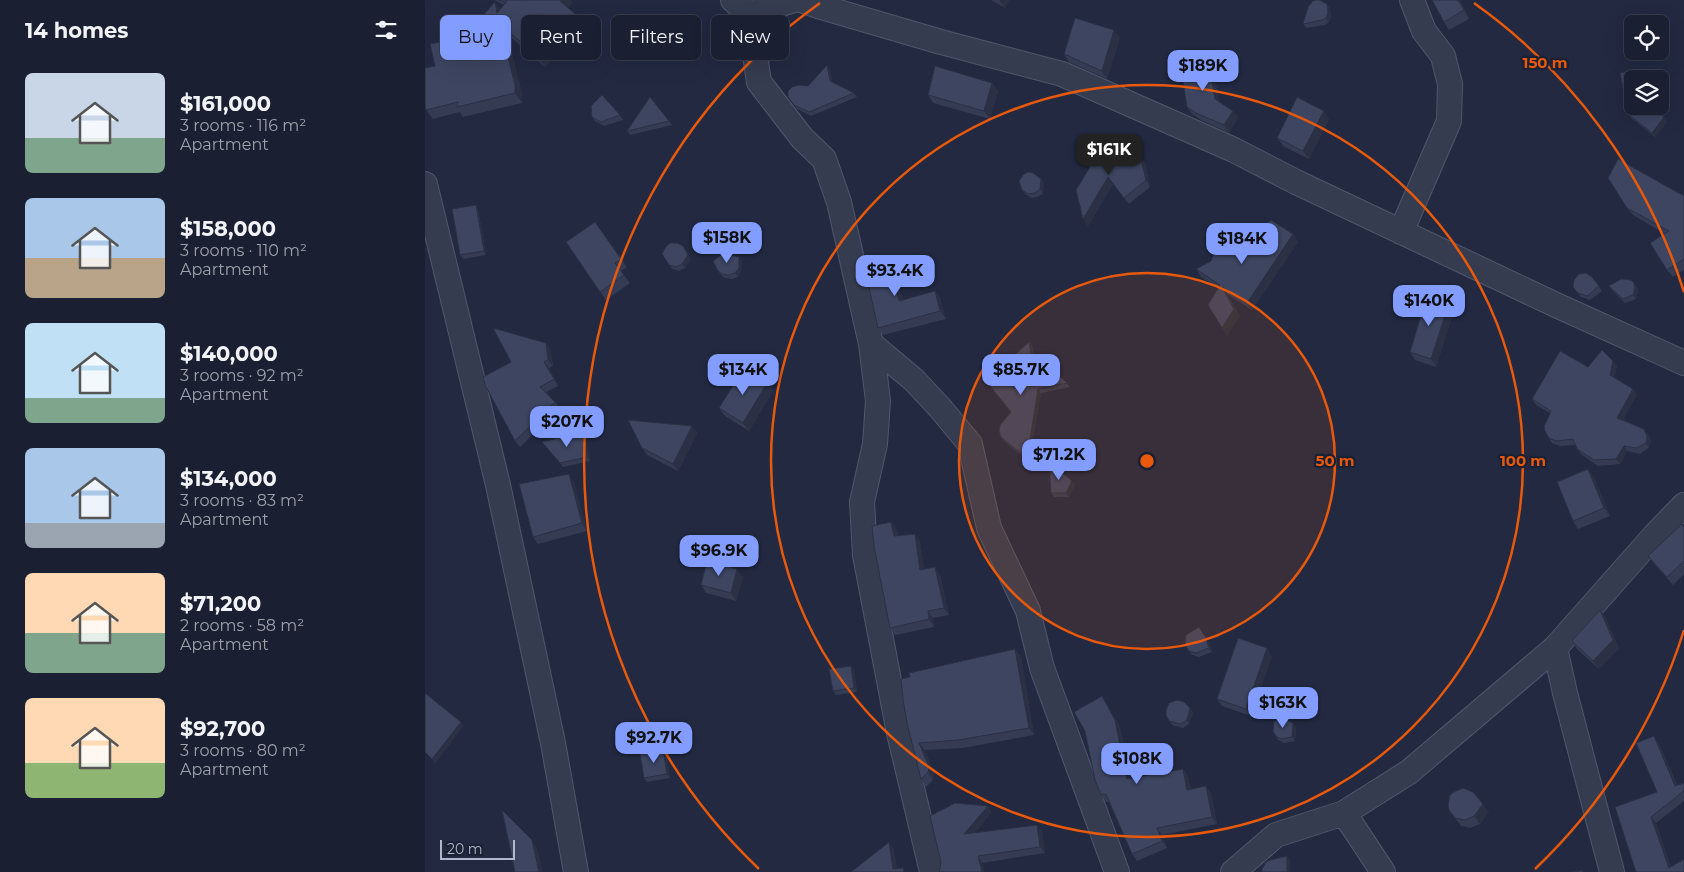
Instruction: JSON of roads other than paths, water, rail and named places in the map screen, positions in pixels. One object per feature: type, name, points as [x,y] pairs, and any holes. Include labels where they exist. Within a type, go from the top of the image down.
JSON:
[{"type":"street","points":[[794,0],[741,7],[759,82],[802,138],[823,159],[839,202],[871,344],[878,401],[875,444],[862,502],[865,555],[899,733],[927,856],[933,872]]},
{"type":"street","points":[[801,0],[941,42],[1062,74],[1225,146],[1401,232],[1684,363]]},
{"type":"street","points":[[1401,232],[1449,121],[1450,84],[1443,56],[1424,31],[1412,0]]},
{"type":"street","points":[[425,184],[498,485],[553,743],[576,872]]},
{"type":"street","points":[[871,344],[914,380],[941,408],[969,444],[989,528],[1028,611],[1042,668],[1117,872]]},
{"type":"street","points":[[1233,872],[1276,835],[1344,814],[1409,772],[1555,648],[1684,505]]},
{"type":"street","points":[[1555,648],[1612,872]]},
{"type":"street","points":[[1344,814],[1383,872]]}]
